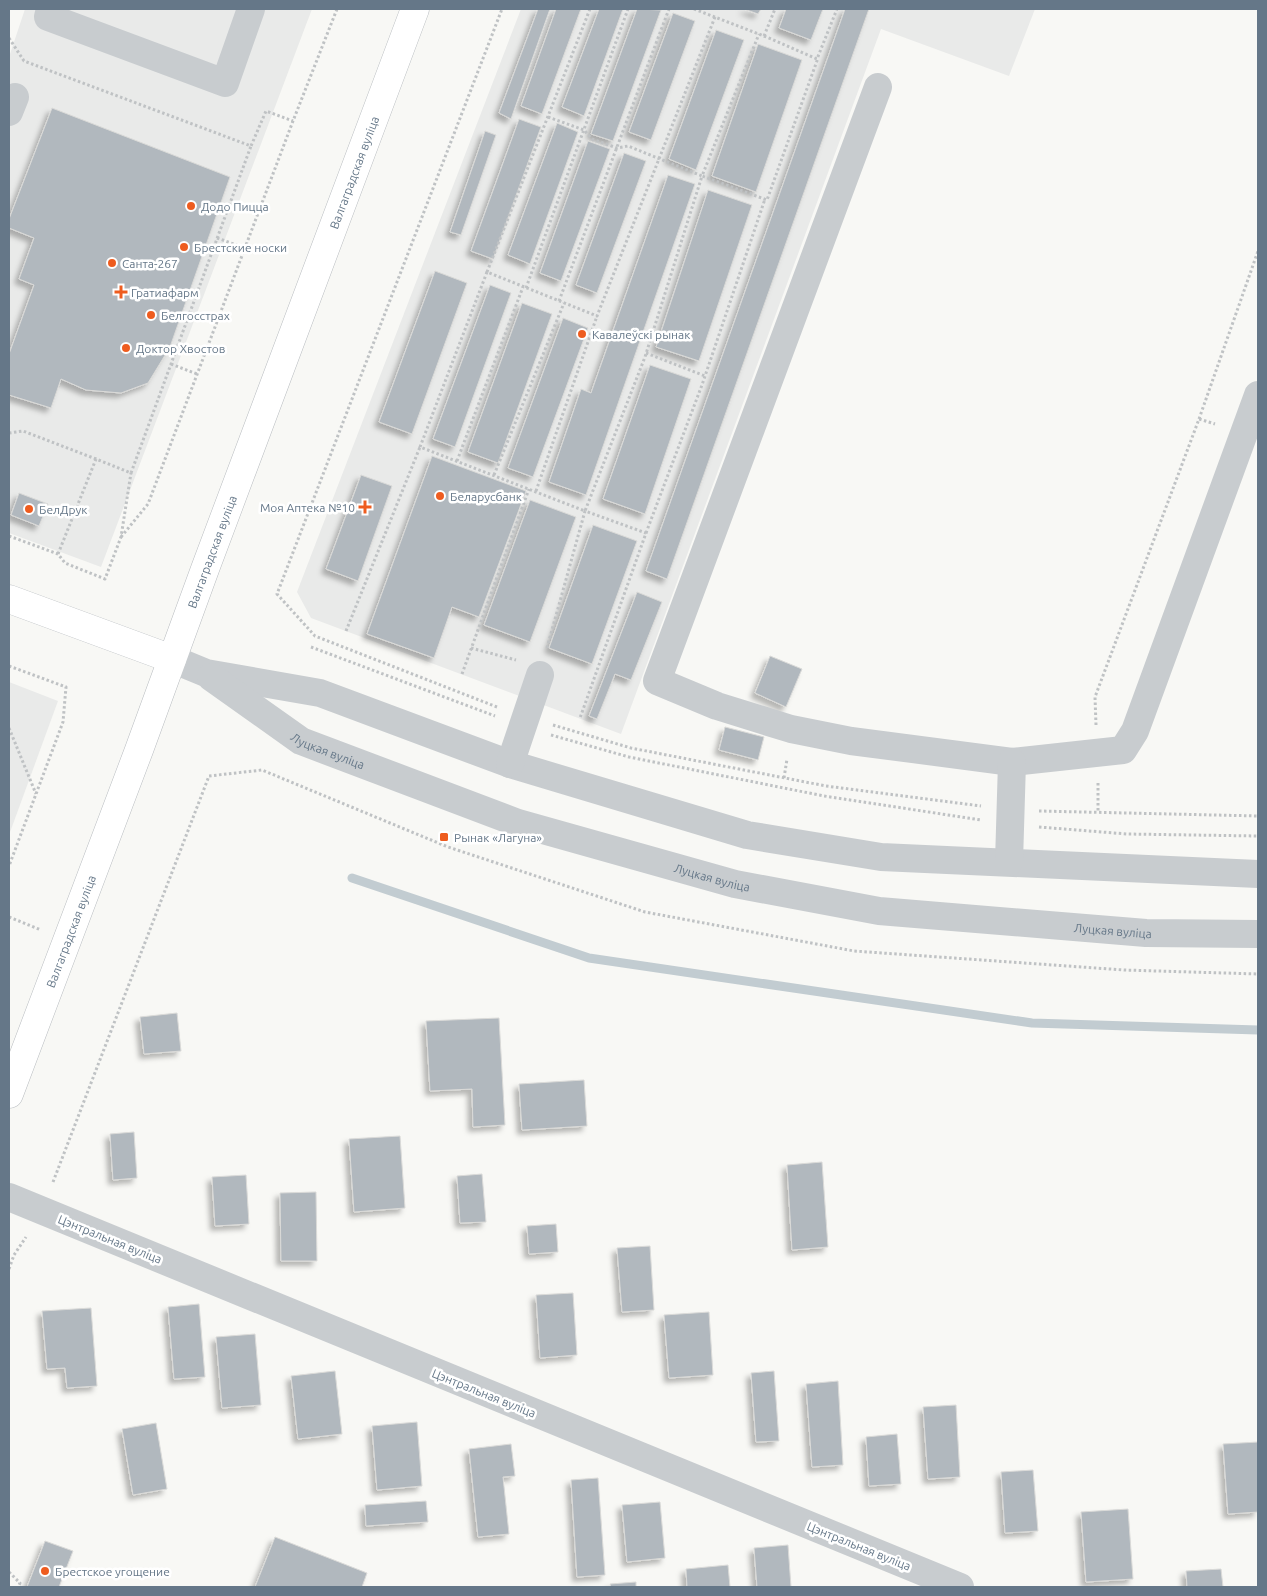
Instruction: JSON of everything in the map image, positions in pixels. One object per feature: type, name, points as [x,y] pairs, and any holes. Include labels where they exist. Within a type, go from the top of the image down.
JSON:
[{"type":"main road","name":"Валгаградская вуліца","points":[[9,1094],[140,750],[172,659],[415,9]]},
{"type":"main road","name":"Луцкая вуліца","points":[[9,599],[172,659]]},
{"type":"street","points":[[50,9],[48,17],[225,83],[251,9]]},
{"type":"street","points":[[878,87],[657,681],[716,706],[791,729],[851,741],[1012,762],[1123,750],[1135,731],[1258,396]]},
{"type":"street","name":"Луцкая вуліца","points":[[172,659],[206,673],[320,693],[510,764],[747,835],[881,857],[1258,874]]},
{"type":"street","points":[[510,764],[541,671]]},
{"type":"street","name":"Луцкая вуліца","points":[[206,673],[301,742],[518,823],[735,884],[879,911],[1146,933],[1258,934]]},
{"type":"street","points":[[1009,862],[1012,762]]},
{"type":"street","name":"Цэнтральная вуліца","points":[[9,1197],[960,1587]]},
{"type":"path","points":[[121,536],[148,504],[337,9]]},
{"type":"path","points":[[502,9],[277,594],[315,636],[524,722],[631,748],[826,786],[1010,817],[1127,834],[1258,836]]},
{"type":"path","points":[[346,631],[420,447],[590,9]]},
{"type":"path","points":[[457,461],[584,130],[628,9]]},
{"type":"path","points":[[559,301],[669,9]]},
{"type":"path","points":[[694,9],[818,58]]},
{"type":"path","points":[[764,36],[775,9]]},
{"type":"path","points":[[580,718],[646,533],[705,376],[765,199],[767,200],[837,9]]},
{"type":"path","points":[[536,491],[597,316],[714,17]]},
{"type":"path","points":[[471,648],[541,671],[585,510],[646,354],[702,176],[759,34]]},
{"type":"path","points":[[9,38],[24,61],[251,146]]},
{"type":"path","points":[[9,536],[58,554],[65,563],[105,579],[121,536],[131,473],[251,146],[266,111],[293,121]]},
{"type":"path","points":[[548,116],[584,130],[592,139],[617,148],[628,146],[765,199]]},
{"type":"path","points":[[218,238],[245,248]]},
{"type":"path","points":[[1098,812],[1098,754],[1095,697],[1199,419],[1258,251]]},
{"type":"path","points":[[487,272],[597,316]]},
{"type":"path","points":[[494,475],[564,303]]},
{"type":"path","points":[[646,354],[705,376]]},
{"type":"path","points":[[171,364],[197,374]]},
{"type":"path","points":[[1199,419],[1244,434]]},
{"type":"path","points":[[9,433],[23,430],[131,473]]},
{"type":"path","points":[[420,447],[646,533]]},
{"type":"path","points":[[58,554],[96,459]]},
{"type":"path","points":[[462,674],[528,488]]},
{"type":"path","points":[[311,647],[629,757],[824,796],[1010,817],[1098,812],[1258,816]]},
{"type":"path","points":[[9,666],[66,687],[63,722],[9,866]]},
{"type":"path","points":[[9,728],[36,794]]},
{"type":"path","points":[[9,1269],[14,1255],[42,1211],[209,776],[262,770]]},
{"type":"path","points":[[9,1572],[20,1583],[18,1587]]},
{"type":"shaded area","points":[[25,9],[312,9],[101,567],[9,533],[9,57]]},
{"type":"shaded area","name":"Кавалеўскі рынак","points":[[521,9],[1035,9],[1009,76],[881,29],[621,734],[311,618],[297,592]]},
{"type":"shaded area","points":[[9,682],[58,701],[9,835]]},
{"type":"building","points":[[538,9],[550,9],[511,119],[499,113]]},
{"type":"building","points":[[556,9],[581,9],[542,114],[521,106]]},
{"type":"building","points":[[599,9],[623,9],[584,116],[562,107]]},
{"type":"building","points":[[637,9],[661,10],[613,141],[591,134]]},
{"type":"building","points":[[744,9],[761,9],[758,14]]},
{"type":"building","points":[[786,9],[823,9],[811,40],[779,28]]},
{"type":"building","points":[[845,9],[869,9],[667,579],[646,571]]},
{"type":"building","points":[[673,13],[695,21],[651,140],[629,132]]},
{"type":"building","points":[[716,30],[744,40],[696,170],[669,159]]},
{"type":"building","points":[[758,44],[802,60],[756,192],[712,176]]},
{"type":"building","name":"Санта-267","points":[[52,108],[230,177],[170,347],[148,383],[121,393],[86,390],[61,379],[51,408],[9,395],[9,354],[34,285],[19,279],[34,238],[9,228],[9,219]]},
{"type":"building","points":[[519,119],[541,127],[493,259],[471,251]]},
{"type":"building","points":[[557,123],[578,132],[530,264],[508,255]]},
{"type":"building","points":[[485,131],[496,135],[461,235],[450,232]]},
{"type":"building","points":[[588,141],[610,149],[561,281],[540,273]]},
{"type":"building","points":[[624,153],[646,161],[597,293],[576,285]]},
{"type":"building","points":[[668,175],[695,184],[586,495],[549,482],[581,389],[591,393]]},
{"type":"building","points":[[708,190],[752,205],[699,361],[656,347]]},
{"type":"building","points":[[435,271],[467,283],[412,434],[379,422]]},
{"type":"building","points":[[490,285],[511,293],[455,447],[433,439]]},
{"type":"building","points":[[522,303],[552,314],[498,463],[468,452]]},
{"type":"building","points":[[563,318],[588,328],[533,477],[508,468]]},
{"type":"building","points":[[650,365],[691,379],[645,514],[603,499]]},
{"type":"building","points":[[432,456],[526,491],[479,617],[452,607],[434,658],[367,634]]},
{"type":"building","points":[[361,475],[392,486],[358,581],[326,569]]},
{"type":"building","name":"БелДрук","points":[[19,493],[48,504],[39,526],[11,515]]},
{"type":"building","points":[[530,500],[576,517],[530,642],[484,625]]},
{"type":"building","points":[[593,525],[637,541],[592,664],[549,648]]},
{"type":"building","points":[[637,592],[662,602],[631,680],[615,674],[597,719],[589,716]]},
{"type":"building","points":[[770,656],[802,669],[786,707],[755,693]]},
{"type":"building","points":[[725,727],[764,737],[758,760],[719,750]]},
{"type":"building","points":[[177,1013],[181,1051],[144,1054],[140,1017]]},
{"type":"building","points":[[499,1018],[505,1125],[473,1127],[472,1089],[430,1091],[426,1021]]},
{"type":"building","points":[[584,1080],[587,1126],[522,1130],[519,1084]]},
{"type":"building","points":[[134,1132],[137,1178],[113,1180],[110,1134]]},
{"type":"building","points":[[400,1136],[405,1208],[354,1212],[349,1139]]},
{"type":"building","points":[[822,1162],[828,1247],[792,1250],[787,1165]]},
{"type":"building","points":[[482,1174],[486,1222],[460,1223],[457,1176]]},
{"type":"building","points":[[246,1175],[249,1224],[215,1226],[212,1177]]},
{"type":"building","points":[[316,1192],[317,1261],[281,1261],[280,1193]]},
{"type":"building","points":[[556,1224],[558,1252],[529,1254],[527,1226]]},
{"type":"building","points":[[650,1246],[654,1310],[622,1312],[617,1248]]},
{"type":"building","points":[[573,1293],[577,1355],[540,1358],[536,1295]]},
{"type":"building","points":[[199,1304],[205,1377],[174,1379],[168,1307]]},
{"type":"building","points":[[91,1308],[97,1386],[67,1388],[65,1368],[47,1369],[42,1311]]},
{"type":"building","points":[[709,1312],[713,1375],[669,1378],[664,1315]]},
{"type":"building","points":[[255,1334],[261,1405],[222,1408],[216,1337]]},
{"type":"building","points":[[335,1371],[342,1434],[298,1439],[291,1376]]},
{"type":"building","points":[[774,1371],[779,1441],[756,1442],[751,1373]]},
{"type":"building","points":[[838,1381],[843,1465],[812,1467],[806,1384]]},
{"type":"building","points":[[956,1405],[960,1477],[928,1479],[923,1407]]},
{"type":"building","points":[[417,1422],[422,1486],[377,1490],[372,1426]]},
{"type":"building","points":[[156,1423],[167,1489],[133,1495],[122,1429]]},
{"type":"building","points":[[897,1434],[901,1484],[869,1486],[866,1437]]},
{"type":"building","points":[[1258,1442],[1258,1512],[1228,1514],[1223,1444]]},
{"type":"building","points":[[511,1444],[515,1476],[503,1477],[509,1534],[478,1537],[469,1449]]},
{"type":"building","points":[[1033,1470],[1038,1531],[1005,1533],[1001,1472]]},
{"type":"building","points":[[598,1478],[605,1575],[577,1577],[571,1480]]},
{"type":"building","points":[[426,1501],[428,1522],[366,1526],[365,1505]]},
{"type":"building","points":[[660,1502],[665,1558],[627,1562],[622,1505]]},
{"type":"building","points":[[1128,1509],[1133,1579],[1086,1582],[1081,1512]]},
{"type":"building","points":[[275,1537],[367,1573],[362,1587],[255,1587]]},
{"type":"building","points":[[45,1541],[73,1551],[59,1587],[27,1587]]},
{"type":"building","points":[[788,1545],[791,1587],[757,1587],[754,1548]]},
{"type":"building","points":[[728,1565],[730,1587],[687,1587],[686,1569]]},
{"type":"building","points":[[1221,1569],[1223,1587],[1187,1587],[1186,1571]]},
{"type":"building","points":[[636,1582],[636,1587],[611,1587],[610,1584]]},
{"type":"waterway","points":[[352,878],[589,958],[1032,1023],[1258,1030]]},
{"type":"place","name":"Додо Пицца","points":[[191,206]]},
{"type":"place","name":"Брестские носки","points":[[184,247]]},
{"type":"place","name":"Санта-267","points":[[112,263]]},
{"type":"place","name":"Гратиафарм","points":[[121,292]]},
{"type":"place","name":"Белгосстрах","points":[[151,315]]},
{"type":"place","name":"Кавалеўскі рынак","points":[[582,334]]},
{"type":"place","name":"Доктор Хвостов","points":[[126,348]]},
{"type":"place","name":"Беларусбанк","points":[[440,496]]},
{"type":"place","name":"Моя Аптека №10","points":[[365,507]]},
{"type":"place","name":"БелДрук","points":[[29,509]]},
{"type":"place","name":"Рынак «Лагуна»","points":[[444,837]]},
{"type":"place","name":"Брестское угощение","points":[[45,1571]]}]
